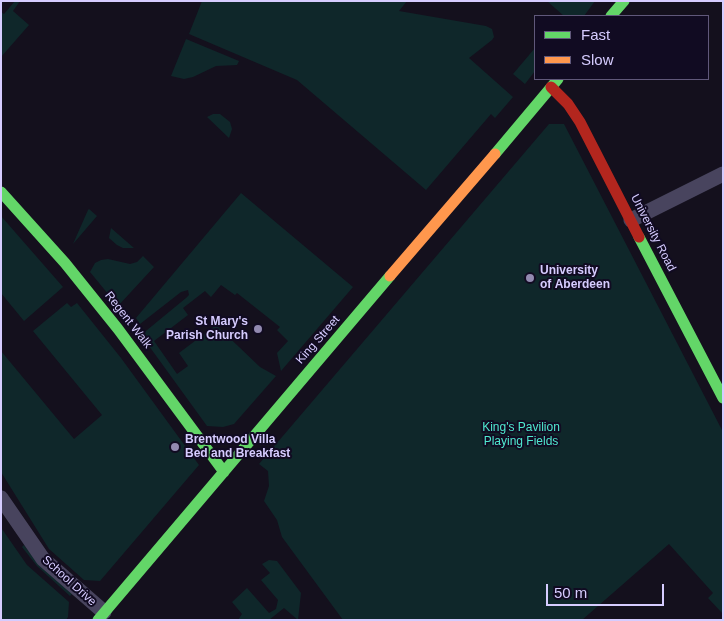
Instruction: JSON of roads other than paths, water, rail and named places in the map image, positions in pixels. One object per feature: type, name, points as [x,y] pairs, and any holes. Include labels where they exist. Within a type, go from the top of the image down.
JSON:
[{"type":"street","points":[[613,15],[624,1]]},
{"type":"street","name":"University Road","points":[[554,83],[574,111],[723,398]]},
{"type":"street","name":"King Street","points":[[101,616],[554,83]]},
{"type":"street","points":[[631,220],[723,174]]},
{"type":"street","name":"Regent Walk","points":[[1,192],[65,264],[224,472]]},
{"type":"street","name":"School Drive","points":[[1,498],[43,559],[101,616]]},
{"type":"place","name":"University of Aberdeen","points":[[530,278]]},
{"type":"place","name":"St Mary's Parish Church","points":[[258,329]]},
{"type":"place","name":"Brentwood Villa Bed and Breakfast","points":[[175,447]]},
{"type":"park label","name":"King's Pavilion Playing Fields","points":[[521,435]]}]
